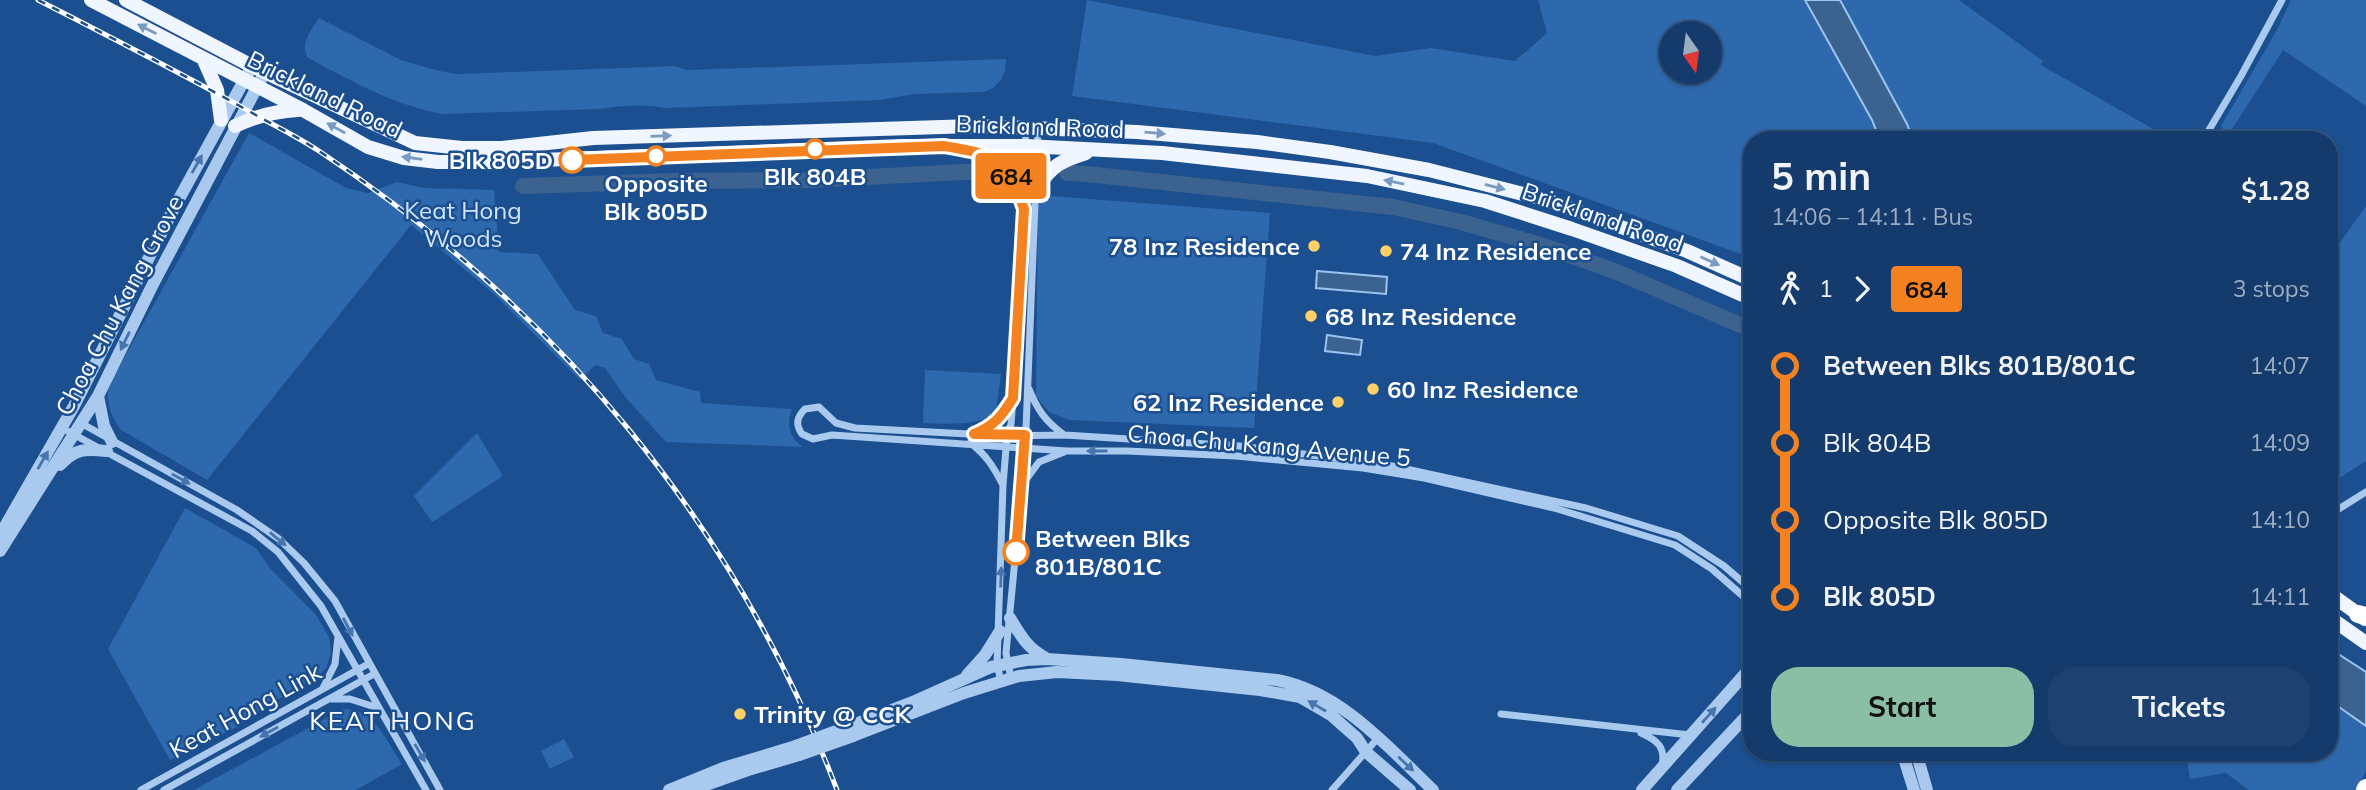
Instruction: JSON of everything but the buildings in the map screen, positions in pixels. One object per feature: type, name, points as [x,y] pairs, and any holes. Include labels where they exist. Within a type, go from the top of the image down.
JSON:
[{"type":"main road","name":"Brickland Road","points":[[91,0],[303,110],[368,147],[404,158],[438,162],[491,162],[944,146],[1032,146],[1162,153],[1367,176],[1485,201],[1677,266],[1743,295]]},
{"type":"main road","name":"Brickland Road","points":[[126,0],[258,69],[415,143],[462,148],[502,148],[593,138],[973,126],[1137,132],[1257,142],[1429,170],[1547,200],[1688,251],[1743,276]]},
{"type":"main road","points":[[204,58],[228,123],[280,110],[303,110]]},
{"type":"main road","points":[[944,146],[987,154],[999,161],[1015,184],[1024,209]]},
{"type":"main road","points":[[1037,188],[1046,175],[1063,160],[1098,150]]},
{"type":"main road","points":[[2338,599],[2363,616]]},
{"type":"main road","points":[[2338,623],[2366,643]]},
{"type":"street","points":[[2208,131],[2282,0]]},
{"type":"street","name":"Choa Chu Kang Grove","points":[[0,535],[69,416],[177,201],[228,123],[258,69]]},
{"type":"street","name":"Choa Chu Kang Grove","points":[[0,551],[98,396],[228,123]]},
{"type":"street","points":[[1002,664],[1010,618],[1023,485],[1037,188],[1032,128]]},
{"type":"street","points":[[1006,680],[1000,631],[1003,485],[1007,436],[1011,424],[1024,209],[1032,128]]},
{"type":"street","points":[[1028,385],[1039,412],[1051,426],[1065,435]]},
{"type":"street","points":[[98,396],[100,415],[110,446]]},
{"type":"street","points":[[974,434],[990,428],[1005,412],[1013,398]]},
{"type":"street","name":"Choa Chu Kang Avenue 5","points":[[1743,582],[1678,536],[1586,508],[1406,469],[1337,462],[1188,453],[1067,451],[832,435],[813,439],[802,434],[797,423],[805,409],[819,407],[843,426],[1007,436],[1065,435],[1239,446],[1337,462],[1424,478],[1583,516],[1675,545],[1712,569],[1743,596]]},
{"type":"street","points":[[69,416],[78,429],[253,531],[278,552],[321,606],[426,790]]},
{"type":"street","points":[[62,428],[78,429],[237,510],[279,539],[304,563],[335,601],[440,790]]},
{"type":"street","points":[[970,443],[982,451],[991,462],[1003,485]]},
{"type":"street","points":[[43,483],[69,455],[86,449],[110,446]]},
{"type":"street","points":[[1023,485],[1039,462],[1067,451]]},
{"type":"street","points":[[2338,509],[2366,492]]},
{"type":"street","points":[[1727,582],[1733,574]]},
{"type":"street","points":[[1010,618],[1024,643],[1047,659]]},
{"type":"street","points":[[962,680],[985,655],[1000,631]]},
{"type":"street","points":[[323,688],[335,664],[338,637]]},
{"type":"street","points":[[851,731],[1002,664],[1047,659],[1121,664],[1297,684],[1329,699],[1378,738],[1433,790]]},
{"type":"street","name":"Keat Hong Link","points":[[141,790],[368,664]]},
{"type":"street","points":[[692,790],[851,731],[1006,680],[1038,673],[1088,673],[1281,692],[1300,697],[1331,715],[1357,738],[1366,752],[1410,790]]},
{"type":"street","name":"Keat Hong Link","points":[[163,790],[374,674]]},
{"type":"street","points":[[1642,790],[1743,676]]},
{"type":"street","points":[[934,692],[942,692],[948,699]]},
{"type":"street","points":[[329,699],[350,699],[381,712],[395,710]]},
{"type":"street","points":[[1501,715],[1691,735]]},
{"type":"street","points":[[1677,790],[1743,720]]},
{"type":"street","points":[[1634,730],[1656,740],[1661,746],[1664,756],[1660,769]]},
{"type":"street","points":[[1332,790],[1378,738]]},
{"type":"street","points":[[669,790],[723,768],[798,750]]},
{"type":"street","points":[[1905,761],[1914,790]]},
{"type":"street","points":[[1919,761],[1927,790]]},
{"type":"green space","points":[[1087,0],[1375,56],[1431,48],[1515,61],[1547,33],[1538,0],[1805,0],[1876,131],[1743,131],[1743,255],[1433,143],[1072,96]]},
{"type":"green space","points":[[1840,0],[1959,0],[2043,61],[2041,65],[2155,131],[1910,131]]},
{"type":"green space","points":[[2291,0],[2366,0],[2366,106],[2283,50],[2231,131],[2224,131],[2221,126],[2277,30]]},
{"type":"green space","points":[[319,18],[401,60],[457,74],[675,66],[687,70],[1006,59],[1001,80],[984,92],[915,94],[879,100],[443,114],[390,98],[308,58],[305,42]]},
{"type":"green space","name":"Keat Hong Woods","points":[[249,133],[346,188],[368,193],[397,182],[424,188],[494,190],[499,252],[538,254],[575,310],[596,316],[603,333],[622,339],[634,359],[649,364],[656,380],[700,392],[701,403],[792,409],[790,430],[803,447],[666,442],[626,398],[605,368],[595,365],[580,380],[493,293],[411,225],[207,480],[121,430],[110,409],[108,387]]},
{"type":"green space","points":[[1038,195],[1270,213],[1254,428],[1069,420],[1049,412],[1036,396]]},
{"type":"green space","points":[[2366,206],[2366,461],[2338,479],[2338,245]]},
{"type":"green space","points":[[925,370],[1001,374],[996,412],[990,417],[973,422],[923,423]]},
{"type":"green space","points":[[477,433],[503,476],[432,522],[414,496]]},
{"type":"green space","points":[[185,508],[256,548],[270,568],[316,615],[329,637],[331,653],[326,668],[316,678],[235,728],[170,760],[108,649]]},
{"type":"green space","points":[[2338,708],[2366,726],[2366,770],[2357,790],[2249,790],[2226,773],[2190,779],[2187,761],[2338,761]]},
{"type":"green space","points":[[343,709],[354,710],[372,720],[402,764],[356,790],[194,790]]},
{"type":"green space","points":[[564,739],[574,757],[550,769],[541,751]]},
{"type":"shaded area","points":[[1805,0],[1840,0],[1910,131],[1876,131]]},
{"type":"shaded area","points":[[1317,271],[1387,277],[1386,294],[1316,288]]},
{"type":"shaded area","points":[[1327,335],[1362,340],[1360,355],[1325,351]]},
{"type":"shaded area","points":[[2338,654],[2366,672],[2366,726],[2338,706]]},
{"type":"waterway","points":[[523,186],[812,180],[981,171]]},
{"type":"waterway","points":[[1067,173],[1393,207],[1461,222],[1544,246],[1617,272],[1743,326]]},
{"type":"railway","points":[[38,0],[319,151],[405,213],[486,280],[560,352],[629,430],[691,512],[747,600],[795,693],[837,790]]},
{"type":"bus line","name":"684","points":[[572,160],[944,146],[987,154],[999,161],[1015,184],[1024,209],[1013,398],[998,421],[990,428],[974,434],[1025,435],[1016,552]]},
{"type":"place","name":"Blk 804B","points":[[815,149]]},
{"type":"place","name":"Opposite Blk 805D","points":[[656,156]]},
{"type":"place","name":"Blk 805D","points":[[572,160]]},
{"type":"place","name":"78 Inz Residence","points":[[1314,246]]},
{"type":"place","name":"74 Inz Residence","points":[[1386,251]]},
{"type":"place","name":"68 Inz Residence","points":[[1311,316]]},
{"type":"place","name":"60 Inz Residence","points":[[1373,389]]},
{"type":"place","name":"62 Inz Residence","points":[[1338,402]]},
{"type":"place","name":"Between Blks 801B/801C","points":[[1016,552]]},
{"type":"place","name":"Trinity @ CCK","points":[[740,714]]},
{"type":"district","name":"KEAT HONG","points":[[393,720]]}]
